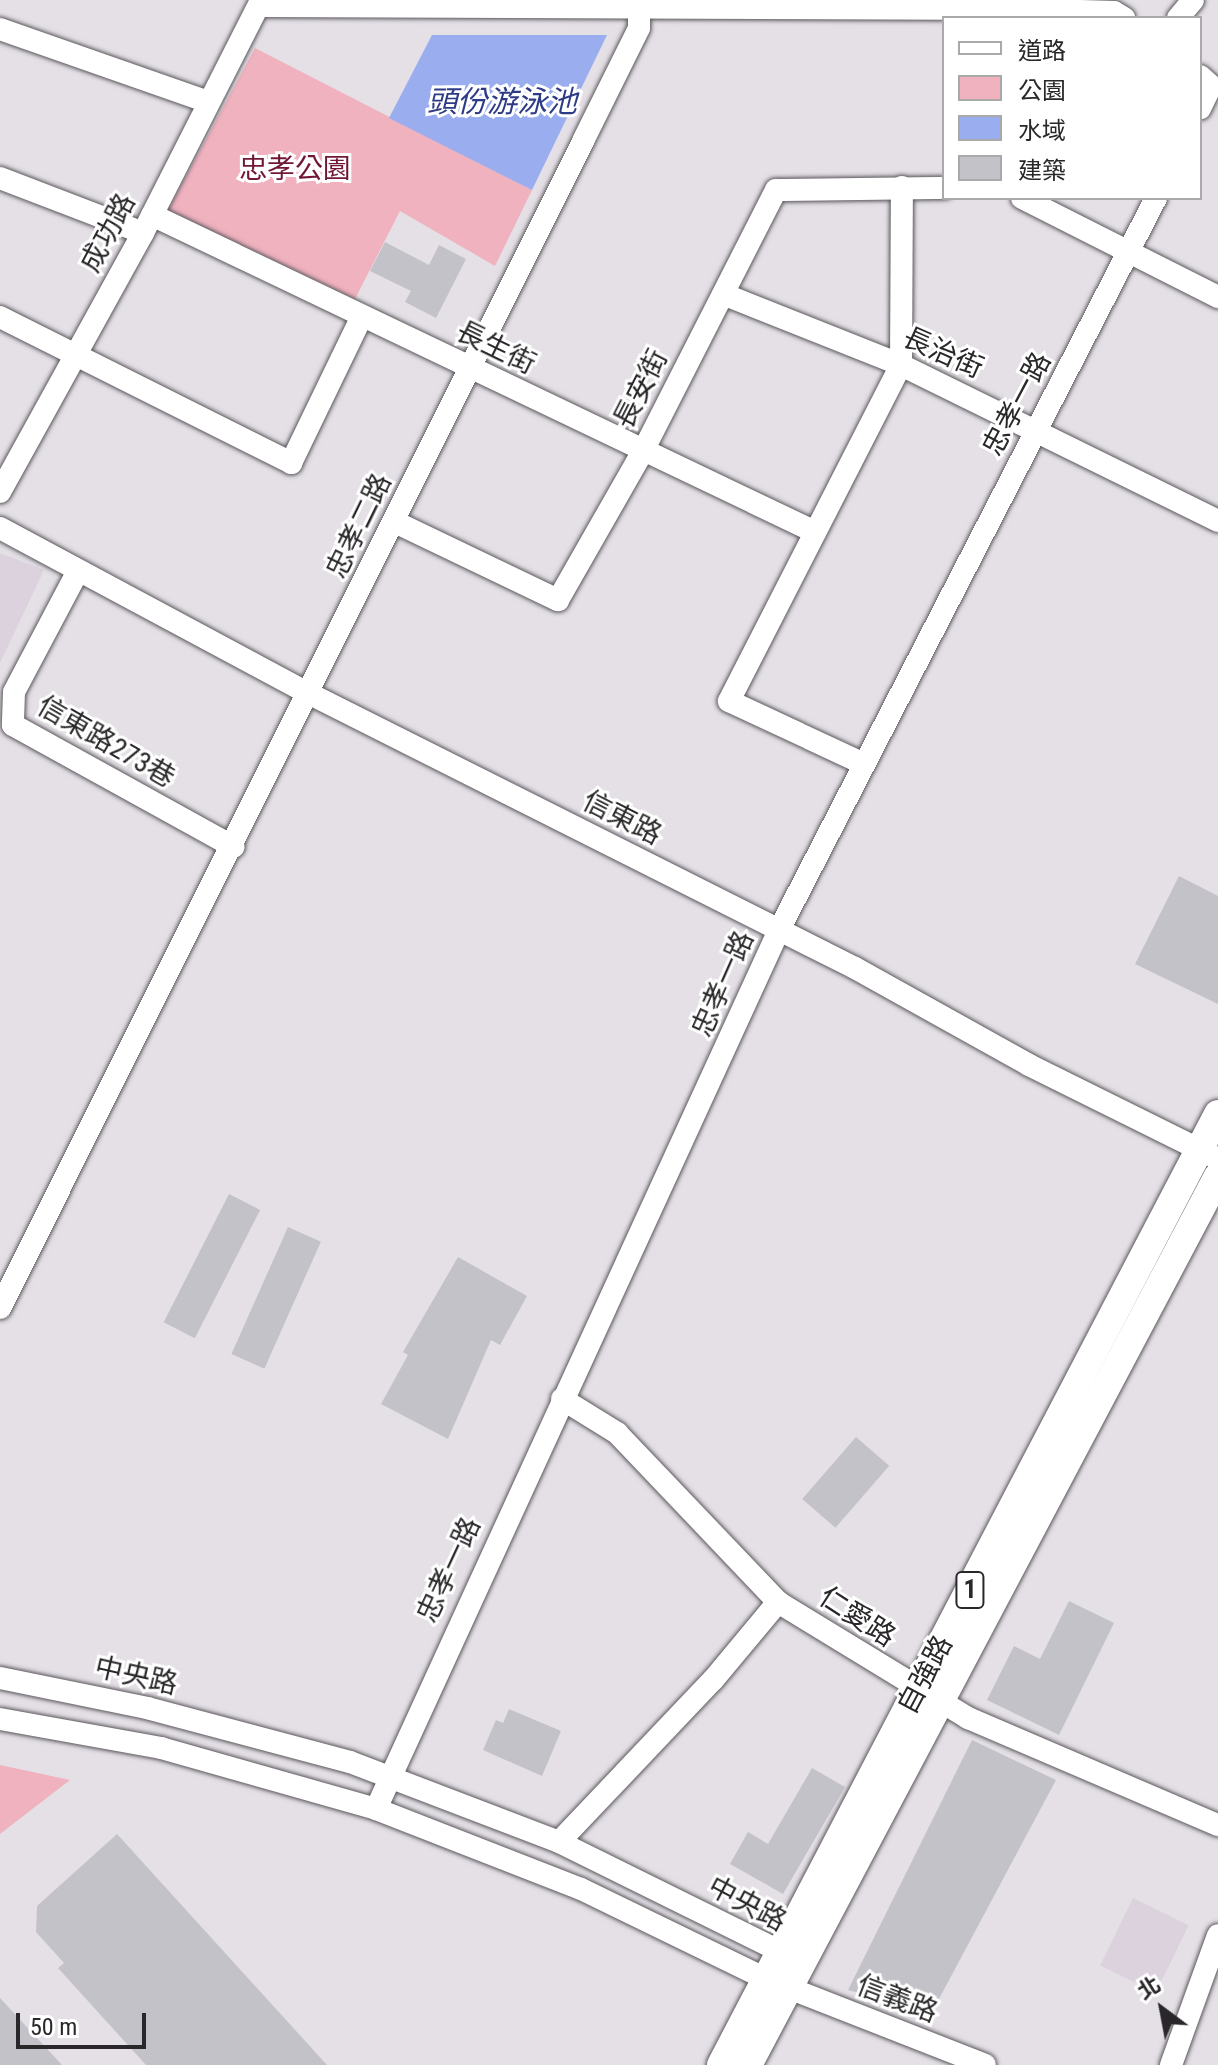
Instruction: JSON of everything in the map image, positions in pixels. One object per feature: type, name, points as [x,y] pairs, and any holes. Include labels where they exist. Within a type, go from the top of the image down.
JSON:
[{"type":"main road","name":"自強路","points":[[721,2065],[777,1984],[928,1696],[1208,1154],[1218,1114]]},
{"type":"main road","name":"自強路","points":[[748,2065],[777,1984],[780,1951],[928,1696],[1218,1176]]},
{"type":"street","points":[[1180,16],[1193,0]]},
{"type":"street","points":[[261,3],[1014,5],[1114,12],[1121,16]]},
{"type":"street","name":"成功路","points":[[0,492],[148,224],[261,3]]},
{"type":"street","name":"忠孝二路","points":[[0,1308],[234,847],[639,28],[639,4]]},
{"type":"street","points":[[0,29],[208,102]]},
{"type":"street","points":[[1202,78],[1211,86],[1202,105]]},
{"type":"street","name":"長生街","points":[[0,178],[148,224],[471,368],[642,453],[815,532]]},
{"type":"street","points":[[864,764],[729,701],[901,365],[902,187]]},
{"type":"street","name":"長安街","points":[[395,522],[558,600],[642,453],[776,190],[942,188]]},
{"type":"street","points":[[1026,200],[1218,297]]},
{"type":"street","name":"忠孝一路","points":[[376,1809],[388,1777],[779,930],[1155,200]]},
{"type":"street","name":"長治街","points":[[723,294],[901,365],[1218,521]]},
{"type":"street","points":[[0,317],[291,463],[361,318]]},
{"type":"street","name":"信東路","points":[[0,528],[310,694],[779,930],[1208,1154]]},
{"type":"street","name":"信東路273巷","points":[[78,571],[14,692],[13,725],[234,847]]},
{"type":"street","name":"仁愛路","points":[[562,1399],[617,1433],[778,1602],[928,1696],[1218,1825]]},
{"type":"street","points":[[559,1842],[713,1680],[778,1602]]},
{"type":"street","name":"中央路","points":[[0,1678],[147,1708],[388,1777],[559,1842],[780,1951]]},
{"type":"street","name":"中央路","points":[[0,1719],[161,1748],[376,1809],[581,1889],[777,1984]]},
{"type":"street","points":[[1171,2065],[1218,1935]]},
{"type":"street","name":"信義路","points":[[777,1984],[985,2065]]},
{"type":"shaded area","points":[[0,553],[44,570],[0,663]]},
{"type":"shaded area","points":[[1133,1898],[1189,1925],[1156,1993],[1100,1965]]},
{"type":"green space","name":"忠孝公園","points":[[255,48],[532,190],[495,266],[400,211],[355,299],[168,210]]},
{"type":"green space","points":[[0,1765],[70,1780],[0,1834]]},
{"type":"water","name":"頭份游泳池","points":[[432,35],[607,35],[532,190],[389,118]]},
{"type":"building","points":[[385,242],[429,265],[439,245],[466,259],[436,318],[405,302],[411,291],[370,271]]},
{"type":"building","points":[[1179,876],[1218,896],[1218,1004],[1135,964]]},
{"type":"building","points":[[229,1194],[260,1210],[195,1338],[164,1322]]},
{"type":"building","points":[[288,1227],[321,1242],[264,1369],[231,1354]]},
{"type":"building","points":[[458,1257],[527,1296],[500,1345],[491,1340],[448,1439],[381,1404],[408,1355],[403,1352]]},
{"type":"building","points":[[856,1437],[889,1466],[835,1528],[802,1499]]},
{"type":"building","points":[[1069,1601],[1114,1623],[1059,1735],[987,1700],[1014,1646],[1040,1659]]},
{"type":"building","points":[[509,1709],[561,1731],[542,1776],[483,1750],[496,1720],[503,1723]]},
{"type":"building","points":[[972,1740],[1056,1780],[932,2012],[848,1990]]},
{"type":"building","points":[[812,1768],[845,1787],[783,1894],[730,1864],[748,1832],[768,1844]]},
{"type":"building","points":[[117,1834],[327,2065],[146,2065],[58,1968],[64,1963],[36,1932],[37,1906]]},
{"type":"building","points":[[0,1998],[62,2065],[0,2065]]}]
